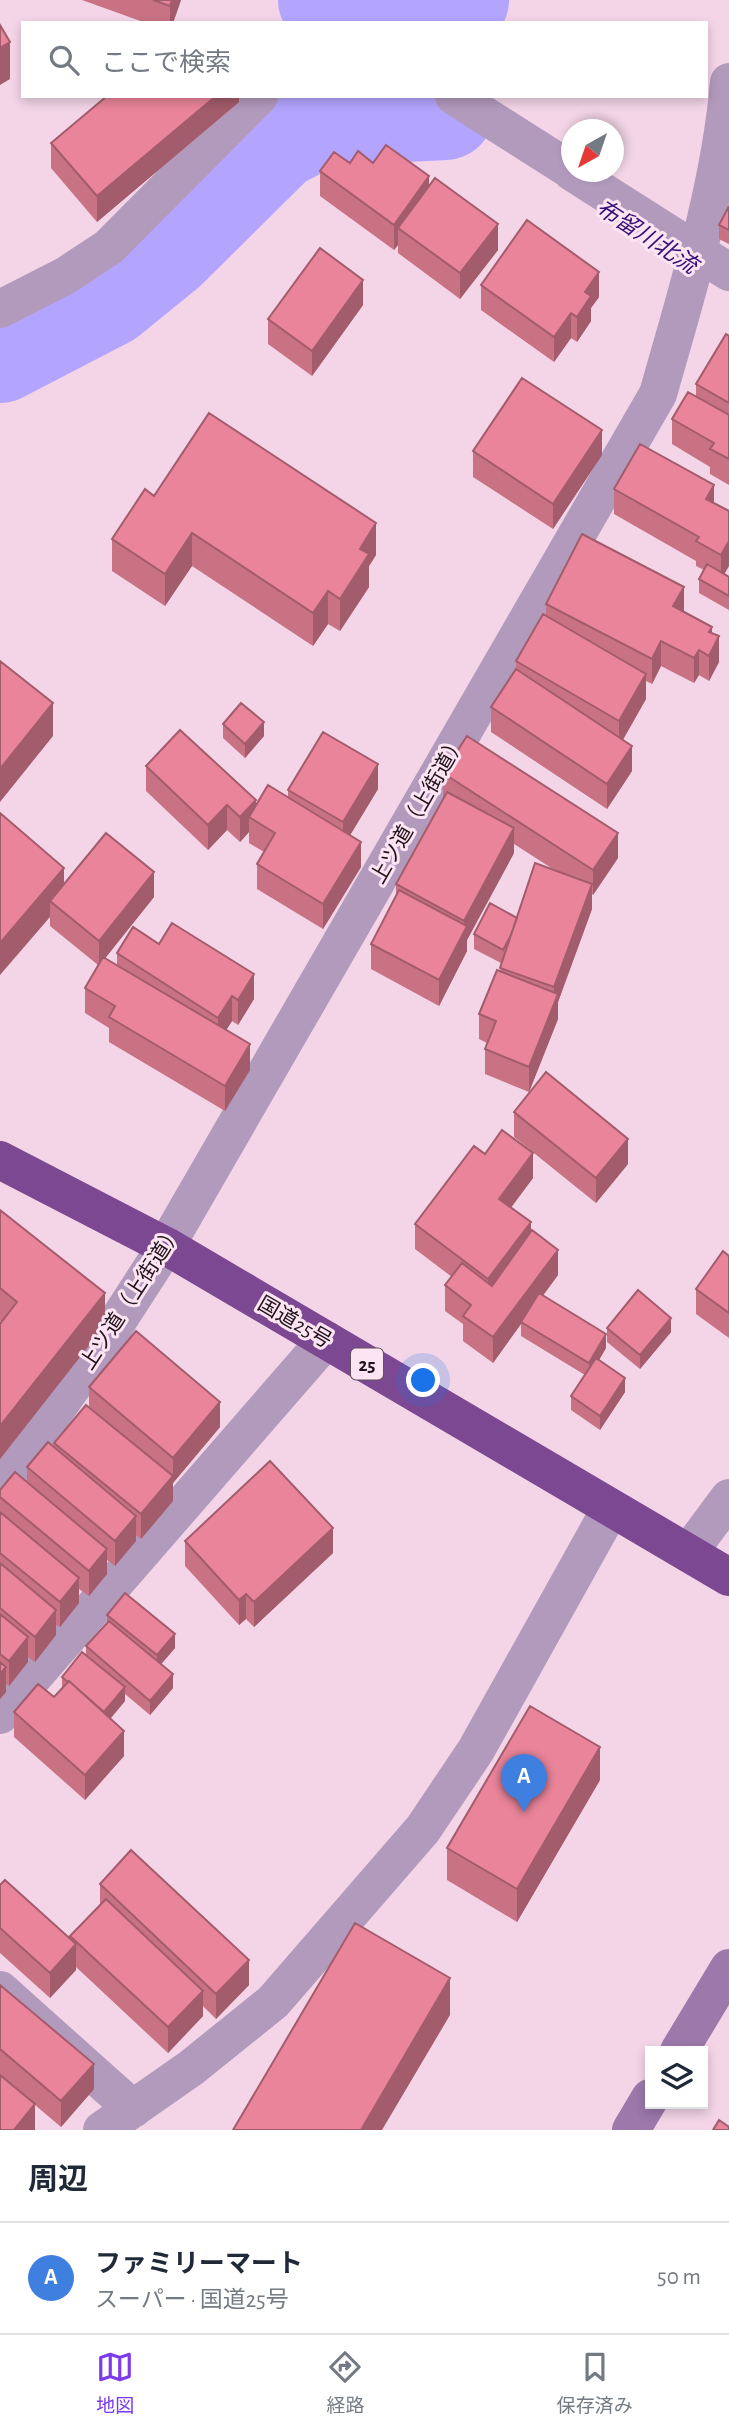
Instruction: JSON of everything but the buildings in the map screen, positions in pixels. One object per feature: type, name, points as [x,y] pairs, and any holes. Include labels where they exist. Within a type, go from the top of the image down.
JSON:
[{"type":"highway","name":"国道25号","points":[[0,1160],[166,1246],[729,1577]]},
{"type":"street","name":"上ツ道（上街道）","points":[[0,1489],[108,1336],[166,1246],[658,394],[678,323],[709,260],[729,82]]},
{"type":"street","points":[[0,309],[65,276],[109,247],[257,98]]},
{"type":"street","points":[[457,98],[561,164]]},
{"type":"street","points":[[589,182],[709,260]]},
{"type":"street","points":[[0,1715],[326,1340]]},
{"type":"street","points":[[689,1552],[729,1498]]},
{"type":"street","points":[[0,1990],[117,2119],[191,2068],[273,2002],[423,1829],[476,1749],[611,1508]]},
{"type":"street","points":[[682,2046],[729,1968]]},
{"type":"street","points":[[631,2130],[645,2106]]},
{"type":"waterway","points":[[327,0],[364,21]]},
{"type":"waterway","points":[[436,21],[460,0]]},
{"type":"waterway","points":[[0,354],[108,298],[167,250],[277,141],[324,117],[445,111]]},
{"type":"place","name":"ファミリーマート","points":[[524,1812]]},
{"type":"water label","name":"布留川北流","points":[[647,236]]}]
